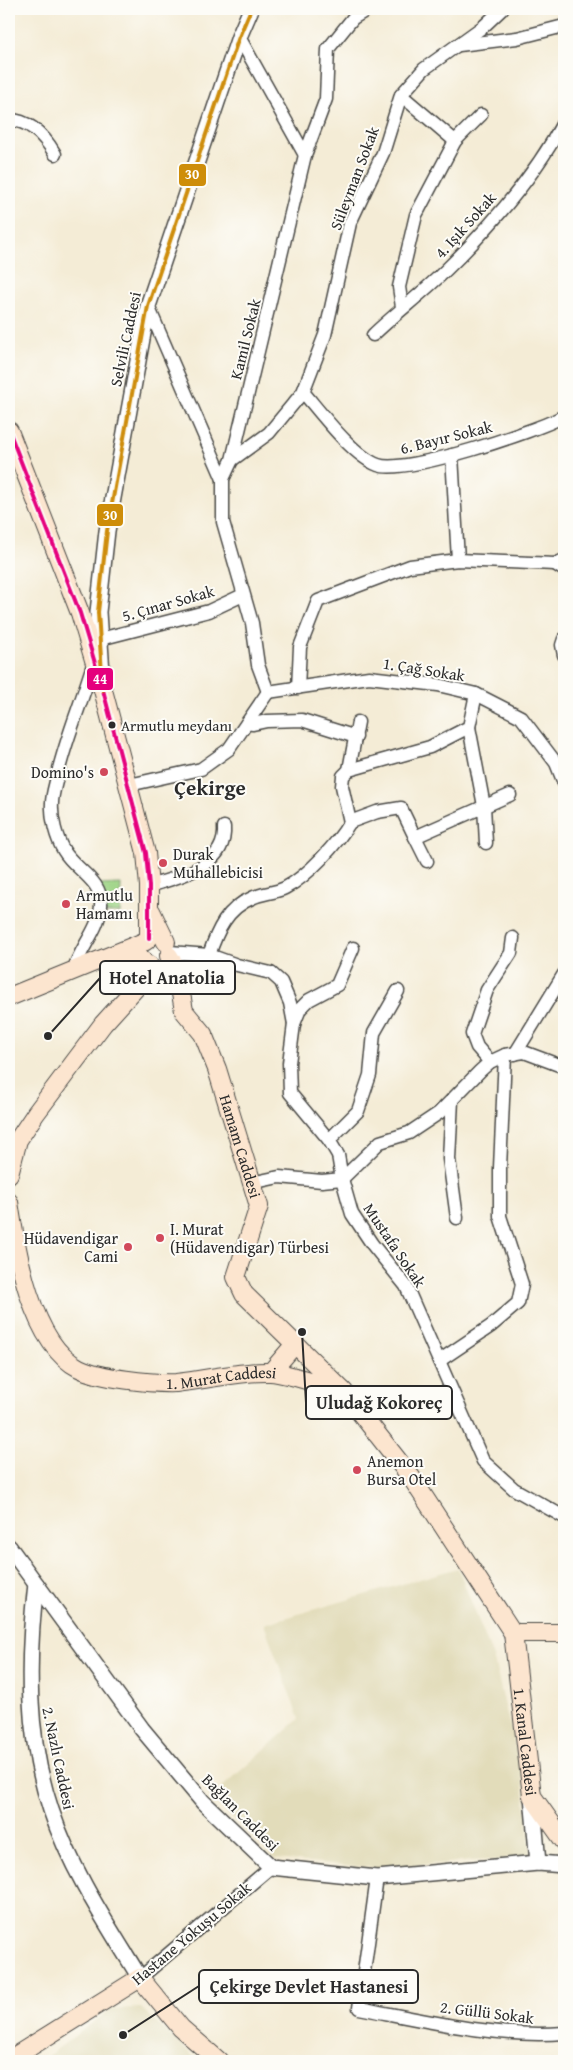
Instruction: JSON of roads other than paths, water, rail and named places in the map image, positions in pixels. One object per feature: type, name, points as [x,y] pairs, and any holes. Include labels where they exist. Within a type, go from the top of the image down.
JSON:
[{"type":"main road","points":[[9,431],[80,613],[95,659],[146,853],[149,906],[160,946],[159,966],[146,962],[72,972]]},
{"type":"main road","points":[[9,997],[72,972],[160,946]]},
{"type":"main road","points":[[9,1174],[18,1140],[36,1113],[103,1024],[141,982],[146,962],[141,949],[160,946]]},
{"type":"main road","name":"Hamam Caddesi","points":[[160,946],[177,970],[184,1011],[203,1034],[217,1070],[258,1206],[236,1277],[244,1294],[344,1392]]},
{"type":"main road","name":"1. Murat Caddesi","points":[[9,1202],[16,1255],[39,1323],[58,1350],[78,1368],[117,1378],[174,1383],[271,1372],[344,1392]]},
{"type":"main road","points":[[271,1372],[295,1344]]},
{"type":"main road","points":[[344,1392],[411,1478],[513,1633],[564,1633]]},
{"type":"main road","name":"1. Kanal Caddesi","points":[[513,1633],[532,1796],[564,1841]]},
{"type":"main road","points":[[140,1978],[181,2028],[219,2061]]},
{"type":"main road","name":"Hastane Yokuşu Sokak","points":[[9,2060],[140,1978]]},
{"type":"street","name":"Selvili Caddesi","points":[[104,690],[98,612],[107,531],[148,306],[239,37],[251,9]]},
{"type":"street","name":"Kamil Sokak","points":[[268,692],[258,665],[252,623],[223,522],[223,479],[232,460],[305,155],[326,99],[328,49],[353,18],[368,9]]},
{"type":"street","name":"Süleyman Sokak","points":[[232,460],[269,433],[302,392],[325,335],[350,223],[383,153],[401,94],[424,69],[459,45],[502,9]]},
{"type":"street","points":[[459,45],[517,38],[564,26]]},
{"type":"street","points":[[239,37],[305,155]]},
{"type":"street","points":[[401,94],[455,141]]},
{"type":"street","points":[[402,307],[399,287],[416,215],[455,141],[482,115]]},
{"type":"street","points":[[9,120],[30,126],[47,141],[55,154]]},
{"type":"street","name":"4. Işık Sokak","points":[[373,335],[402,307],[446,270],[482,232],[528,177],[564,121]]},
{"type":"street","points":[[148,306],[223,479]]},
{"type":"street","name":"6. Bayır Sokak","points":[[302,392],[348,444],[379,466],[400,467],[471,451],[564,417]]},
{"type":"street","points":[[564,417],[564,431]]},
{"type":"street","points":[[452,455],[458,560]]},
{"type":"street","points":[[298,688],[300,647],[318,601],[410,566],[458,560],[561,565]]},
{"type":"street","name":"5. Çınar Sokak","points":[[100,639],[209,611],[243,595]]},
{"type":"street","points":[[564,639],[562,645],[564,655]]},
{"type":"street","points":[[72,972],[76,958],[98,921],[101,906],[99,892],[92,880],[64,851],[54,824],[52,803],[64,749],[95,659]]},
{"type":"street","name":"1. Çağ Sokak","points":[[268,692],[369,678],[438,685],[476,694],[521,718],[556,763],[564,783]]},
{"type":"street","points":[[129,785],[201,769],[229,749],[268,692]]},
{"type":"street","points":[[476,694],[469,727],[484,806],[486,843]]},
{"type":"street","points":[[247,723],[302,720],[356,737]]},
{"type":"street","points":[[349,770],[358,722]]},
{"type":"street","points":[[350,822],[342,786],[343,776],[349,770],[430,747],[469,727]]},
{"type":"street","points":[[415,837],[510,795]]},
{"type":"street","points":[[209,954],[219,927],[235,908],[250,898],[285,888],[341,837],[350,822],[377,812],[401,808],[427,862]]},
{"type":"street","points":[[149,886],[197,871],[215,854],[225,838],[224,827]]},
{"type":"street","points":[[490,1062],[477,1048],[472,1034],[487,990],[511,953],[513,938]]},
{"type":"street","name":"Mustafa Sokak","points":[[160,946],[209,954],[238,965],[271,973],[282,982],[290,1003],[294,1024],[290,1063],[290,1093],[329,1140],[338,1155],[342,1179],[352,1214],[372,1244],[406,1286],[483,1461],[514,1489],[564,1517]]},
{"type":"street","points":[[294,1024],[300,1009],[309,1000],[337,984],[353,948]]},
{"type":"street","points":[[439,1361],[491,1326],[518,1303],[522,1284],[500,1216],[500,1159],[510,1054],[559,997],[564,974]]},
{"type":"street","points":[[329,1140],[358,1111],[370,1075],[374,1033],[398,991]]},
{"type":"street","points":[[251,1183],[279,1177],[322,1181],[342,1179],[380,1142],[409,1133],[439,1113],[490,1062],[510,1054],[524,1052],[564,1067]]},
{"type":"street","points":[[452,1100],[448,1159],[457,1218]]},
{"type":"street","name":"Bağlan Caddesi","points":[[9,1547],[155,1743],[204,1802],[271,1866],[377,1878],[538,1863],[564,1865]]},
{"type":"street","name":"2. Nazlı Caddesi","points":[[36,1584],[29,1640],[30,1706],[38,1760],[51,1810],[90,1896],[140,1978]]},
{"type":"street","points":[[532,1796],[538,1863]]},
{"type":"street","name":"Hastane Yokuşu Sokak","points":[[140,1978],[271,1866]]},
{"type":"street","name":"2. Güllü Sokak","points":[[377,1878],[359,2008],[456,2026],[544,2035],[564,2033]]},
{"type":"place","name":"Armutlu meydanı","points":[[112,725]]},
{"type":"place","name":"Domino's","points":[[104,772]]},
{"type":"place","name":"Durak Muhallebicisi","points":[[163,863]]},
{"type":"place","name":"Armutlu Hamamı","points":[[66,904]]},
{"type":"place","name":"Hotel Anatolia","points":[[48,1036]]},
{"type":"place","name":"I. Murat (Hüdavendigar) Türbesi","points":[[160,1238]]},
{"type":"place","name":"Hüdavendigar Cami","points":[[128,1247]]},
{"type":"place","name":"Uludağ Kokoreç","points":[[302,1332]]},
{"type":"place","name":"Anemon Bursa Otel","points":[[357,1470]]},
{"type":"place","name":"Çekirge Devlet Hastanesi","points":[[123,2035]]},
{"type":"district","name":"Çekirge","points":[[210,787]]}]
